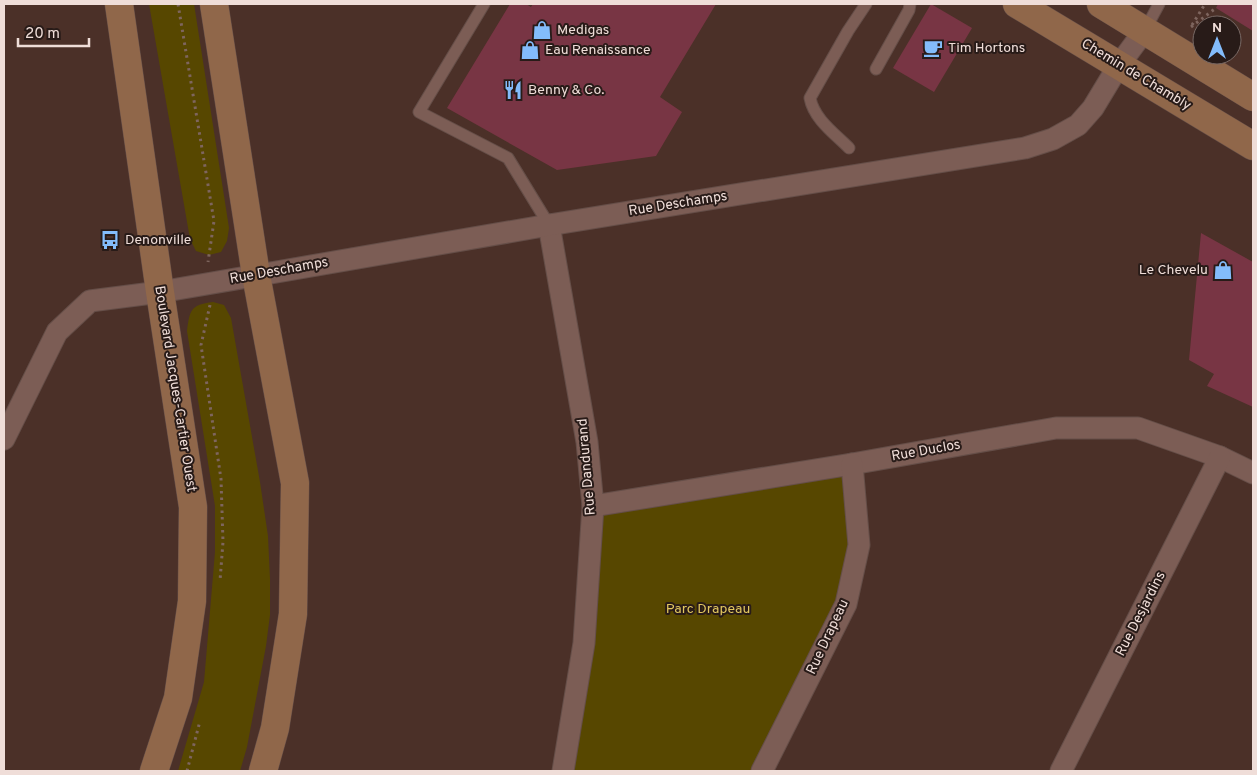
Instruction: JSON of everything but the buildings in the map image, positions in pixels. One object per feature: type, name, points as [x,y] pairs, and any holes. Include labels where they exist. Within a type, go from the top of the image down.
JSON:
[{"type":"main road","name":"Boulevard Jacques-Cartier Ouest","points":[[119,4],[193,507],[192,601],[178,698],[154,771]]},
{"type":"main road","points":[[214,4],[256,275],[295,483],[293,614],[275,728],[263,771]]},
{"type":"main road","name":"Chemin de Chambly","points":[[1018,4],[1253,146]]},
{"type":"main road","points":[[1101,4],[1253,97]]},
{"type":"street","name":"Rue Deschamps","points":[[4,439],[57,332],[90,301],[209,284],[549,225],[1024,148],[1053,139],[1078,125],[1094,108],[1119,65],[1144,30]]},
{"type":"street","name":"Rue Dandurand","points":[[549,225],[587,442],[593,506],[584,643],[563,771]]},
{"type":"street","name":"Rue Duclos","points":[[593,506],[852,464],[1056,428],[1138,428],[1220,457],[1253,473]]},
{"type":"street","name":"Rue Desjardins","points":[[1062,771],[1220,457]]},
{"type":"street","name":"Rue Drapeau","points":[[762,771],[846,604],[859,545],[852,464]]},
{"type":"lane","points":[[484,4],[419,112],[508,158],[549,225]]},
{"type":"lane","points":[[849,148],[818,118],[812,108],[810,98],[848,31],[866,4]]},
{"type":"lane","points":[[876,69],[909,10],[910,4]]},
{"type":"lane","points":[[1144,30],[1159,4]]},
{"type":"path","points":[[178,4],[214,222],[208,258],[211,303],[201,346],[221,478],[223,542],[219,588]]},
{"type":"path","points":[[1205,4],[1191,27],[1216,8]]},
{"type":"path","points":[[187,771],[200,718]]},
{"type":"green space","points":[[149,4],[194,4],[229,228],[227,241],[221,252],[209,255],[196,251],[190,239]]},
{"type":"green space","points":[[213,302],[224,305],[231,318],[268,536],[270,615],[247,747],[240,771],[178,771],[204,682],[215,552],[215,506],[187,331],[192,310],[200,305]]},
{"type":"green space","name":"Parc Drapeau","points":[[852,464],[859,545],[846,604],[762,771],[563,771],[593,506]]},
{"type":"place","name":"Medigas","points":[[542,30]]},
{"type":"place","name":"Tim Hortons","points":[[933,48]]},
{"type":"place","name":"Eau Renaissance","points":[[530,50]]},
{"type":"place","name":"Benny & Co.","points":[[513,90]]},
{"type":"place","name":"Denonville","points":[[110,240]]},
{"type":"place","name":"Le Chevelu","points":[[1223,270]]}]
